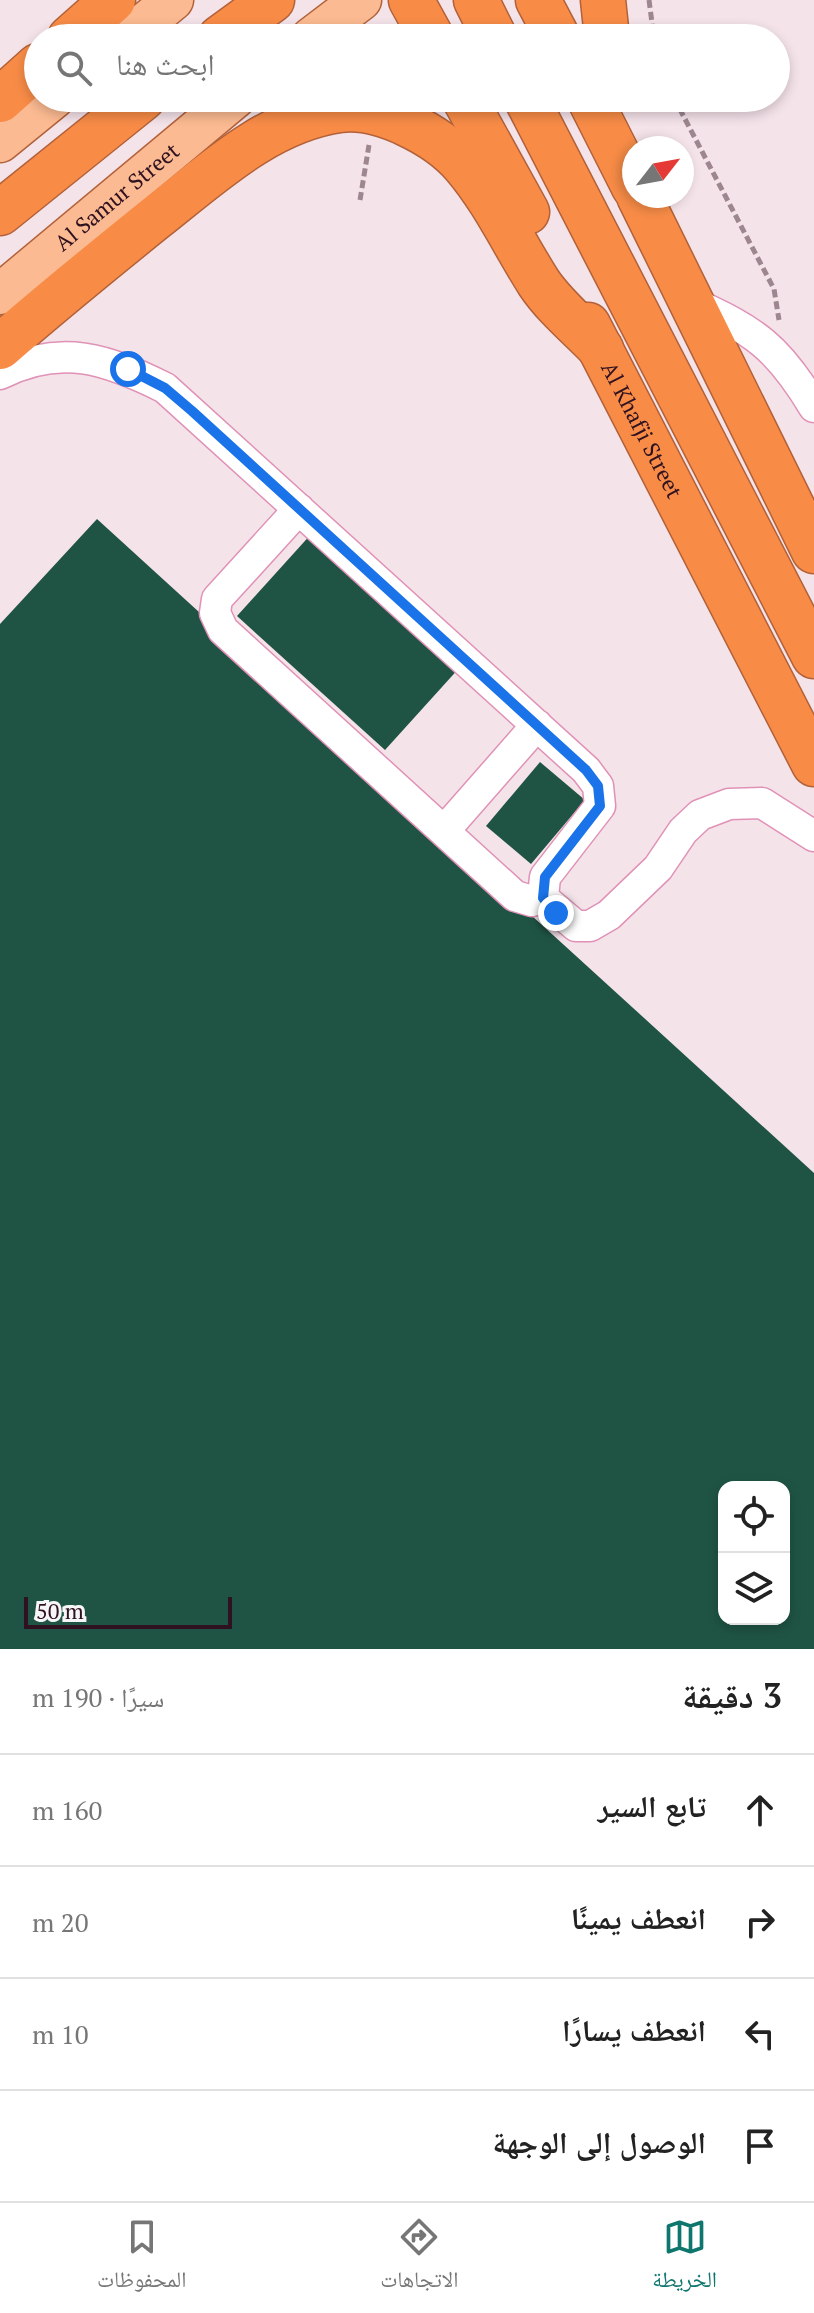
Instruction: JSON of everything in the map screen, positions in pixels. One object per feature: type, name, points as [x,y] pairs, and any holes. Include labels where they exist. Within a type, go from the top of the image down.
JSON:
[{"type":"highway","points":[[86,24],[113,0]]},
{"type":"highway","points":[[239,24],[272,0]]},
{"type":"highway","points":[[411,0],[424,24]]},
{"type":"highway","points":[[476,0],[488,24]]},
{"type":"highway","points":[[538,0],[551,24]]},
{"type":"highway","points":[[603,0],[606,24]]},
{"type":"highway","points":[[0,100],[24,79]]},
{"type":"highway","points":[[0,213],[126,112]]},
{"type":"highway","points":[[0,347],[73,284],[242,149],[329,112]]},
{"type":"highway","points":[[358,112],[388,118],[437,141],[463,164],[541,286],[601,349]]},
{"type":"highway","name":"Al Khafji Street","points":[[472,112],[601,349],[814,764]]},
{"type":"highway","points":[[533,112],[814,656]]},
{"type":"highway","points":[[596,112],[622,162]]},
{"type":"highway","points":[[624,112],[630,136]]},
{"type":"highway","points":[[646,208],[814,551]]},
{"type":"main road","points":[[144,24],[173,0]]},
{"type":"main road","points":[[329,24],[361,0]]},
{"type":"main road","points":[[0,142],[37,112]]},
{"type":"main road","name":"Al Samur Street","points":[[0,294],[218,112]]},
{"type":"street","points":[[693,303],[745,326],[775,350],[814,407]]},
{"type":"street","points":[[0,374],[25,361],[80,355],[128,369],[165,388],[586,770],[598,786],[600,806],[545,877],[543,898]]},
{"type":"street","points":[[299,509],[217,599],[215,613],[223,630],[515,896],[532,901],[543,898]]},
{"type":"street","points":[[444,831],[537,725]]},
{"type":"street","points":[[543,898],[576,926],[590,926],[609,915],[658,868],[683,831],[700,815],[729,804],[762,803],[814,836]]},
{"type":"path","points":[[649,0],[652,24]]},
{"type":"path","points":[[681,112],[774,289],[779,320],[775,350]]},
{"type":"path","points":[[360,200],[373,126],[385,127],[388,118]]},
{"type":"building","points":[[97,519],[814,1173],[814,1649],[0,1649],[0,624]]},
{"type":"building","points":[[313,532],[461,666],[385,750],[237,616]]},
{"type":"building","points":[[540,762],[585,800],[531,864],[486,826]]},
{"type":"route","points":[[128,369],[165,388],[192,411],[586,770],[598,786],[600,806],[591,822],[545,877],[543,898],[556,913]]}]
